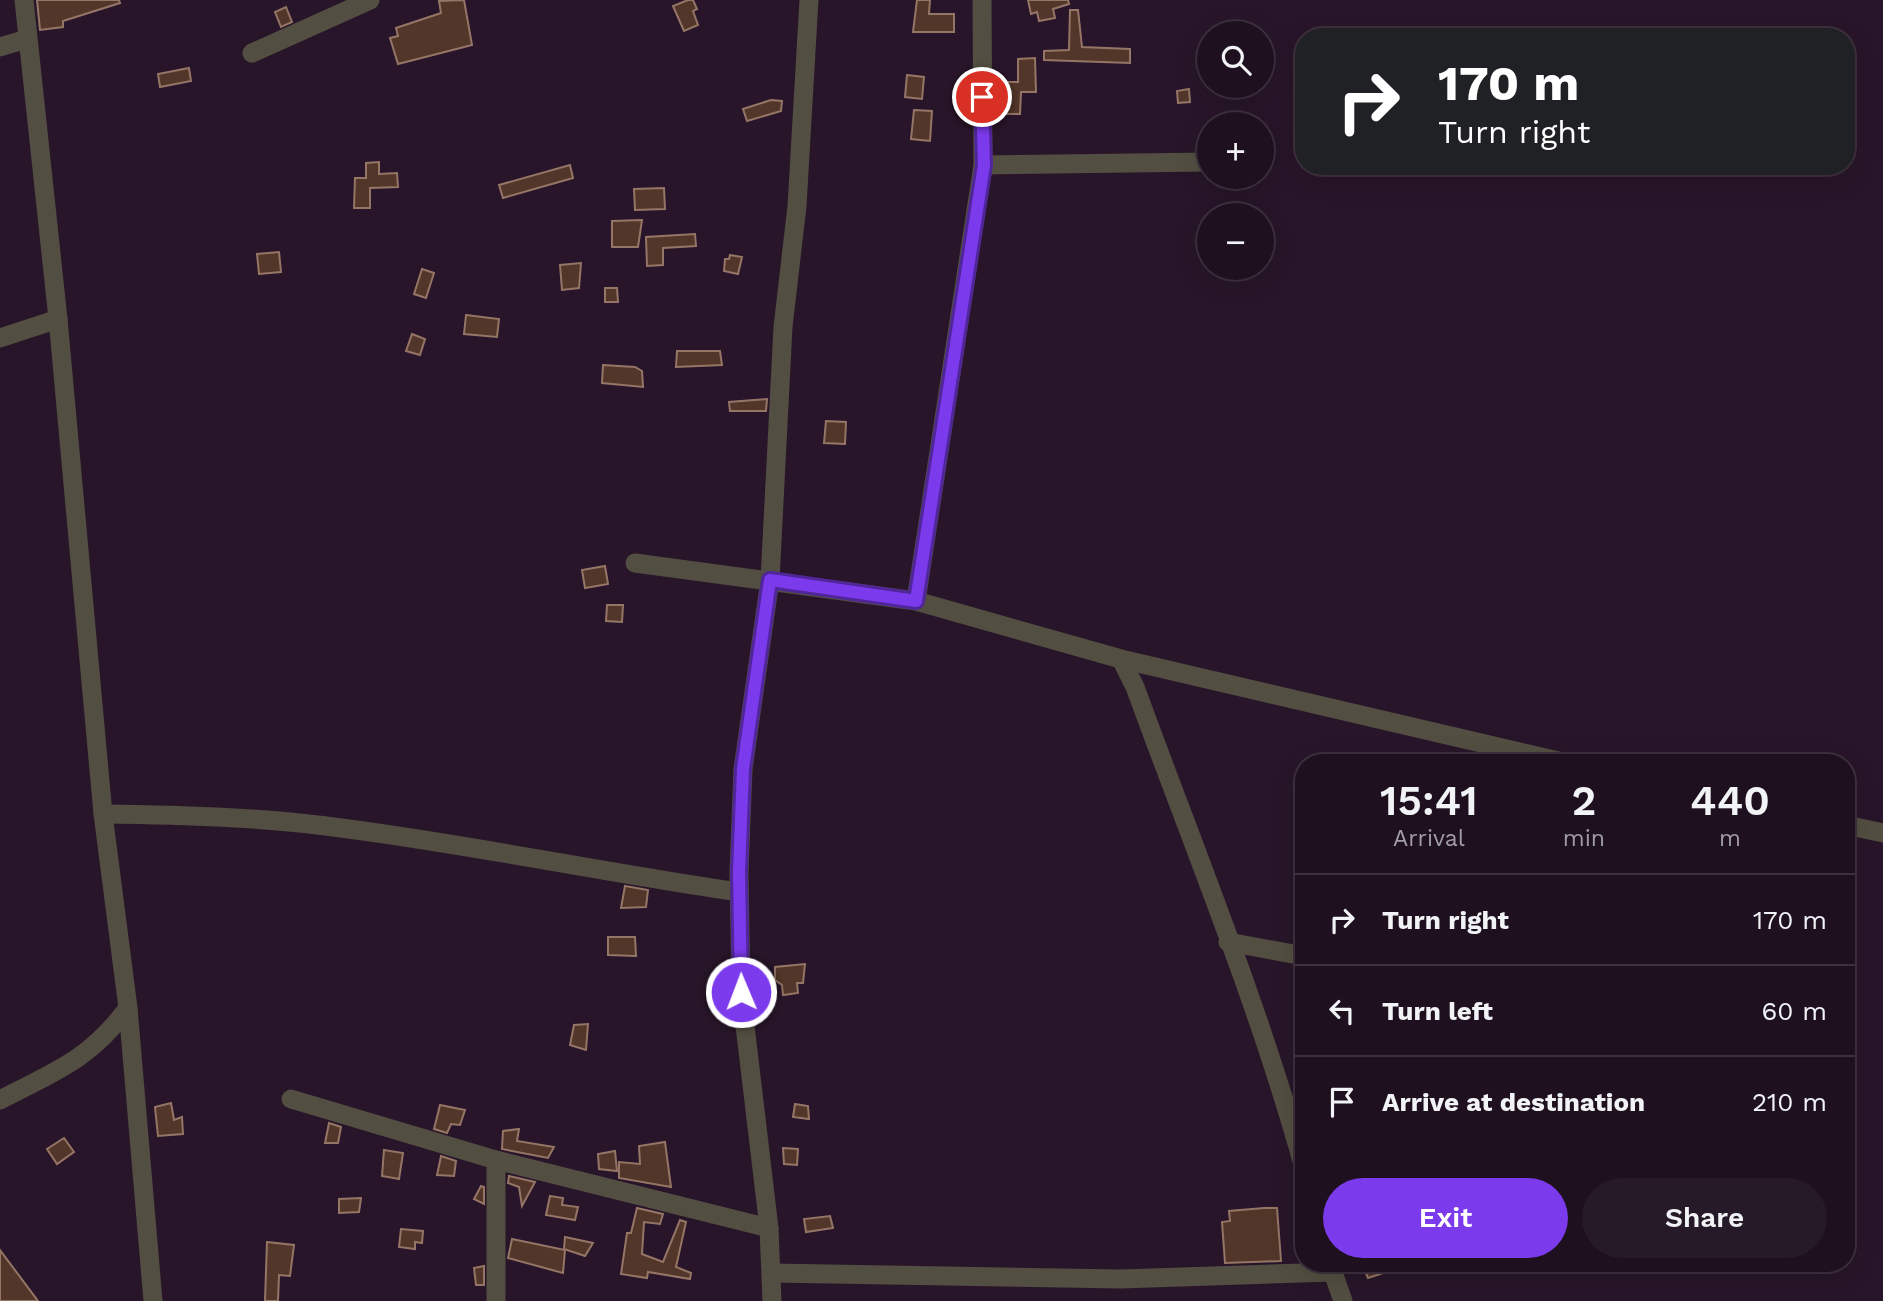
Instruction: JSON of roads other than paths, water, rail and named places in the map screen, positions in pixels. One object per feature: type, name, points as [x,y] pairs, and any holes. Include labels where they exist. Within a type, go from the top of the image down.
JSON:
[{"type":"street","points":[[24,0],[58,319],[103,814],[128,1007],[153,1301]]},
{"type":"street","points":[[252,53],[370,0]]},
{"type":"street","points":[[772,1301],[769,1228],[741,992],[739,892],[743,769],[770,580],[783,327],[797,206],[809,0]]},
{"type":"street","points":[[916,601],[984,165],[982,0]]},
{"type":"street","points":[[0,47],[27,39]]},
{"type":"street","points":[[984,165],[1197,162]]},
{"type":"street","points":[[0,338],[58,319]]},
{"type":"street","points":[[635,563],[916,601],[1121,659],[1528,754]]},
{"type":"street","points":[[1121,659],[1135,687],[1228,942],[1295,1136]]},
{"type":"street","points":[[103,814],[230,816],[339,827],[466,846],[614,874],[739,892]]},
{"type":"street","points":[[1855,827],[1883,833]]},
{"type":"street","points":[[1228,942],[1295,954]]},
{"type":"street","points":[[0,1100],[83,1057],[106,1037],[128,1007]]},
{"type":"street","points":[[291,1099],[496,1160],[769,1228]]},
{"type":"street","points":[[496,1160],[496,1301]]},
{"type":"street","points":[[772,1273],[1156,1279],[1295,1270]]},
{"type":"street","points":[[1332,1272],[1343,1301]]}]
